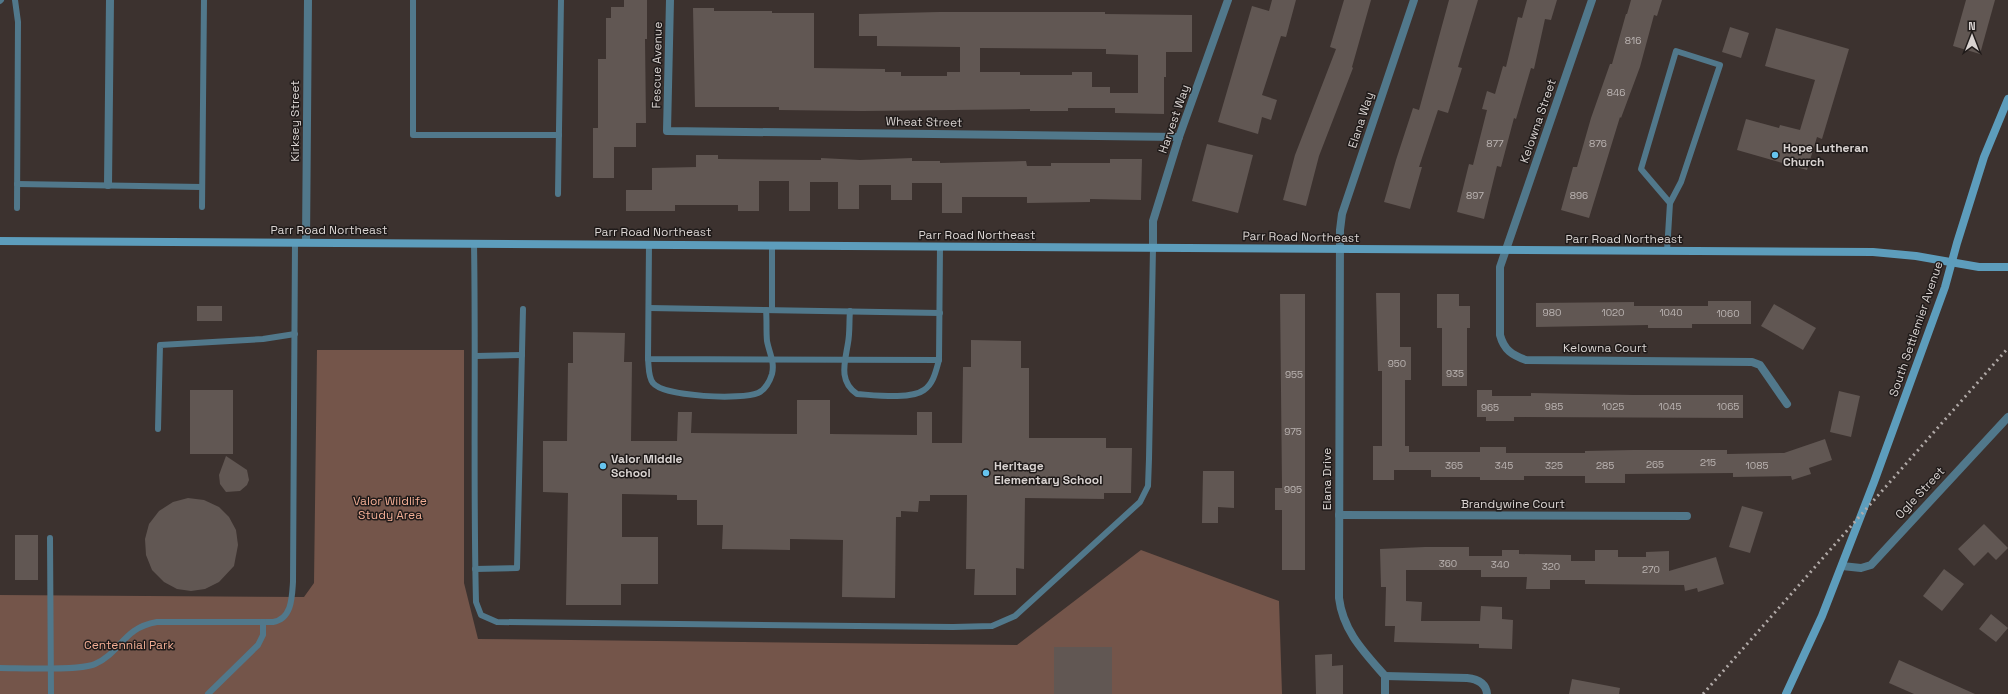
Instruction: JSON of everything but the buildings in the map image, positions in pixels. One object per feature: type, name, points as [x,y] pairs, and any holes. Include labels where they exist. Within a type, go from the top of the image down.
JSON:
[{"type":"main road","name":"South Settlemier Avenue","points":[[1786,694],[1842,566],[1946,287],[1984,157],[2008,99]]},
{"type":"main road","name":"Parr Road Northeast","points":[[0,241],[1873,252],[1916,256],[1979,267],[2008,267]]},
{"type":"street","points":[[108,186],[110,0]]},
{"type":"street","name":"Kirksey Street","points":[[306,242],[308,0]]},
{"type":"street","name":"Fescue Avenue","points":[[667,131],[670,0]]},
{"type":"street","name":"Harvest Way","points":[[1153,248],[1153,221],[1180,137],[1228,0]]},
{"type":"street","name":"Elana Way","points":[[1340,250],[1342,214],[1414,0]]},
{"type":"street","name":"Kelowna Street","points":[[1506,250],[1592,0]]},
{"type":"street","name":"Wheat Street","points":[[667,131],[1180,137]]},
{"type":"street","name":"Elana Drive","points":[[1340,250],[1339,587],[1341,611],[1353,638],[1385,676]]},
{"type":"street","name":"Kelowna Court","points":[[1506,250],[1499,270],[1500,335],[1502,344],[1508,351],[1516,356],[1526,360],[1752,362],[1760,365],[1787,404]]},
{"type":"street","name":"Ogle Street","points":[[1842,566],[1861,568],[1871,565],[2008,417]]},
{"type":"street","name":"Brandywine Court","points":[[1339,515],[1687,516]]},
{"type":"street","points":[[1385,694],[1385,676],[1467,678],[1478,680],[1487,690],[1487,694]]},
{"type":"lane","points":[[15,0],[18,22],[18,208]]},
{"type":"lane","points":[[202,207],[204,0]]},
{"type":"lane","points":[[413,0],[413,135],[559,136]]},
{"type":"lane","points":[[558,194],[561,0]]},
{"type":"lane","points":[[1666,251],[1670,203],[1681,182],[1720,65],[1676,51],[1641,169],[1670,203]]},
{"type":"lane","points":[[18,184],[202,187]]},
{"type":"lane","points":[[0,668],[88,667],[97,664],[108,656],[134,630],[144,625],[157,622],[262,622],[279,621],[285,617],[292,598],[295,242]]},
{"type":"lane","points":[[474,243],[476,356],[474,509],[475,569],[476,602],[481,615],[496,622],[953,628],[992,626],[1015,616],[1140,502],[1148,486],[1153,248]]},
{"type":"lane","points":[[649,244],[649,373],[653,383],[663,390],[678,394],[703,396],[758,393],[766,386],[772,374],[773,360],[767,340],[772,246]]},
{"type":"lane","points":[[850,311],[848,341],[844,360],[846,382],[850,389],[857,394],[906,395],[913,395],[924,390],[931,382],[939,360],[940,247]]},
{"type":"lane","points":[[649,308],[940,313]]},
{"type":"lane","points":[[475,569],[517,568],[523,309]]},
{"type":"lane","points":[[158,429],[160,345],[263,339],[295,334]]},
{"type":"lane","points":[[476,356],[522,355]]},
{"type":"lane","points":[[648,359],[939,360]]},
{"type":"lane","points":[[50,538],[51,694]]},
{"type":"lane","points":[[208,694],[258,645],[262,635],[262,622]]},
{"type":"green space","points":[[317,350],[464,350],[464,583],[478,639],[1017,645],[1141,550],[1279,601],[1282,694],[0,694],[0,595],[304,597],[314,583]]},
{"type":"railway","points":[[1703,694],[2008,348]]},
{"type":"place","name":"Hope Lutheran Church","points":[[1775,155]]},
{"type":"place","name":"Valor Middle School","points":[[603,466]]},
{"type":"place","name":"Heritage Elementary School","points":[[986,473]]},
{"type":"park label","name":"Valor Wildlife Study Area","points":[[390,508]]},
{"type":"park label","name":"Centennial Park","points":[[129,645]]}]
